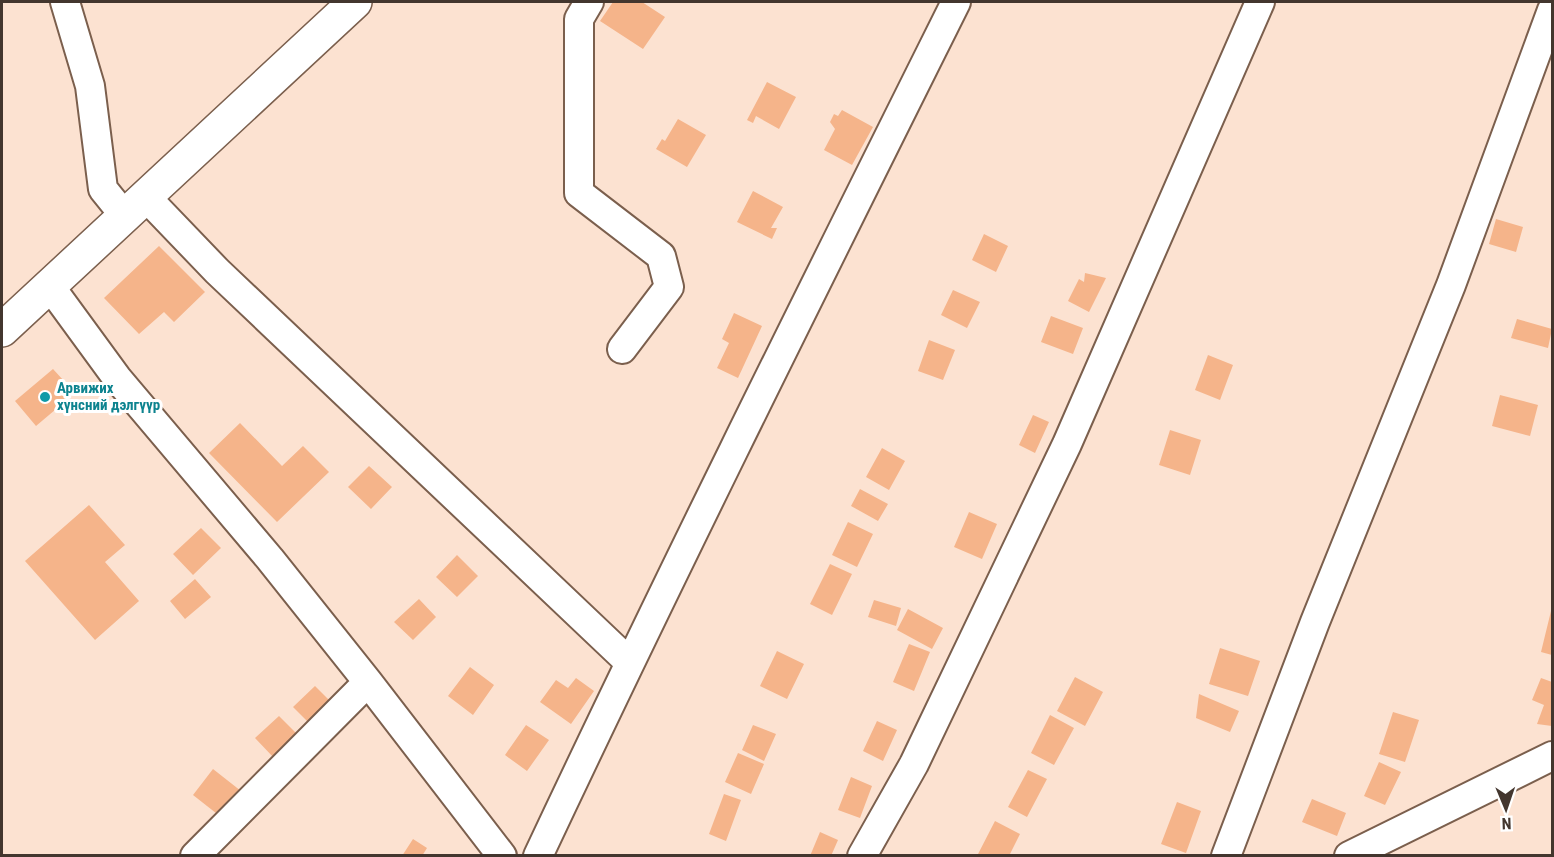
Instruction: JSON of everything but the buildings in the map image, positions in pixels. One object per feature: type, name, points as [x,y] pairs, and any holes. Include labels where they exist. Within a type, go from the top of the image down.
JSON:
[{"type":"main road","points":[[2,330],[355,2]]},
{"type":"street","points":[[65,2],[90,86],[103,189],[134,206],[217,271],[629,662]]},
{"type":"street","points":[[589,2],[579,19],[579,194],[661,256],[669,287],[622,349]]},
{"type":"street","points":[[538,855],[629,662],[956,2]]},
{"type":"street","points":[[862,855],[914,764],[1067,444],[1260,2]]},
{"type":"street","points":[[1226,855],[1315,622],[1451,285],[1552,10]]},
{"type":"street","points":[[49,285],[117,378],[270,559],[502,855]]},
{"type":"street","points":[[195,855],[368,682]]},
{"type":"street","points":[[1349,855],[1552,756]]},
{"type":"place","name":"Арвижих хүнсний дэлгүүр","points":[[45,397]]}]
